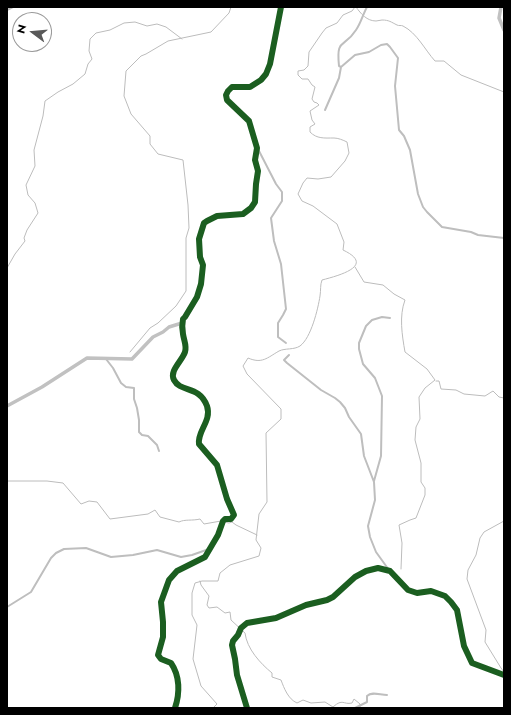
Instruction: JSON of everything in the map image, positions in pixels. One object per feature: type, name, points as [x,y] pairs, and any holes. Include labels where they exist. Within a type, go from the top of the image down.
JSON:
[{"type":"street","points":[[7,10],[13,7]]},
{"type":"street","points":[[281,7],[270,64],[266,74],[261,80],[250,87],[232,87],[226,95],[229,102],[250,121],[257,148],[276,184],[282,192],[282,201],[271,218],[274,241],[280,264],[286,308],[278,323],[278,338],[286,343]]},
{"type":"street","points":[[325,110],[339,78],[341,67],[338,54],[340,46],[352,36],[357,29],[367,7]]},
{"type":"street","points":[[501,7],[499,18],[504,30]]},
{"type":"street","points":[[341,67],[355,55],[369,52],[382,45],[387,44],[390,47],[398,58],[395,86],[399,130],[404,136],[410,150],[418,194],[423,207],[442,227],[471,232],[478,235],[504,238]]},
{"type":"street","points":[[175,708],[178,689],[178,676],[171,663],[161,659],[158,654],[163,637],[161,602],[169,580],[173,574],[202,558],[218,535],[223,521],[225,519],[231,519],[234,515],[227,499],[217,465],[199,444],[200,436],[207,421],[207,406],[198,393],[181,387],[173,378],[175,368],[183,357],[186,348],[182,328],[183,319],[197,298],[200,288],[203,265],[200,257],[199,239],[204,223],[217,216],[243,214],[251,208],[255,202],[258,171],[255,160],[257,148]]},
{"type":"street","points":[[374,482],[381,456],[382,396],[376,378],[363,364],[359,343],[366,326],[372,320],[382,317],[390,318]]},
{"type":"street","points":[[7,406],[42,387],[84,359],[132,359],[153,337],[169,327],[182,323]]},
{"type":"street","points":[[289,355],[284,360],[325,393],[335,398],[345,408],[349,418],[361,434],[364,456],[374,482],[375,500],[368,526],[370,537],[376,552],[390,571],[408,590],[417,593],[431,591],[445,596],[457,610],[464,646],[472,663],[504,675]]},
{"type":"street","points":[[106,359],[121,383],[126,387],[134,388],[134,399],[139,420],[139,432],[142,435],[148,436],[157,445],[159,451]]},
{"type":"street","points":[[7,608],[31,592],[51,558],[56,553],[64,549],[86,548],[111,557],[133,555],[156,550],[181,557],[209,549]]},
{"type":"street","points":[[247,708],[237,675],[232,646],[241,628],[247,623],[276,618],[306,605],[334,597],[355,577],[366,571],[378,568],[390,571]]},
{"type":"street","points":[[355,708],[367,702],[367,696],[369,694],[376,693],[379,695],[387,695]]},
{"type":"waterway","points":[[130,352],[150,328],[158,323],[176,306],[186,291],[186,238],[189,228],[183,160],[158,154],[150,144],[150,136],[131,114],[124,96],[126,71],[141,56],[168,41],[211,32],[229,13],[231,7]]},
{"type":"waterway","points":[[213,708],[217,704],[201,686],[193,659],[197,625],[192,615],[192,593],[195,583],[202,581],[218,581],[220,573],[230,565],[259,556],[261,548],[256,540],[259,514],[267,502],[266,433],[281,419],[281,409],[247,374],[243,366],[248,358],[253,360],[261,360],[268,358],[281,350],[300,346],[311,330],[319,302],[322,280],[351,270],[356,261],[352,256],[343,250],[344,242],[337,224],[313,206],[302,201],[298,194],[307,178],[318,179],[331,177],[345,161],[349,153],[347,142],[337,138],[318,137],[310,132],[310,127],[315,124],[312,120],[310,111],[319,105],[312,99],[315,87],[308,79],[302,79],[298,75],[298,71],[304,70],[308,66],[309,52],[326,28],[337,23],[343,15],[352,11],[355,7]]},
{"type":"waterway","points":[[356,7],[362,15],[370,20],[388,21],[408,29],[417,37],[435,61],[444,61],[461,75],[504,92]]},
{"type":"waterway","points":[[7,268],[25,241],[24,238],[27,230],[38,213],[35,203],[28,195],[26,185],[35,166],[34,150],[43,116],[45,101],[73,84],[85,74],[88,64],[92,59],[89,51],[90,39],[96,33],[110,30],[124,23],[135,22],[147,26],[157,24],[166,27],[182,39]]},
{"type":"waterway","points":[[355,267],[364,282],[383,285],[394,294],[405,300],[402,312],[402,332],[405,352],[427,369],[435,380],[425,388],[419,397],[420,419],[416,427],[415,440],[421,463],[421,482],[425,488],[425,495],[416,518],[399,525],[402,543],[401,569]]},
{"type":"waterway","points":[[436,381],[439,381],[441,389],[456,390],[464,394],[485,396],[493,391],[499,397],[504,398]]},
{"type":"waterway","points":[[7,481],[47,481],[63,483],[81,504],[89,501],[97,502],[110,519],[148,514],[155,510],[160,517],[179,522],[200,519],[204,524],[221,521]]},
{"type":"waterway","points":[[504,521],[484,532],[480,538],[476,555],[468,570],[467,579],[486,630],[485,642],[504,672]]},
{"type":"waterway","points":[[224,522],[232,522],[257,535]]},
{"type":"waterway","points":[[200,581],[201,585],[209,596],[207,605],[209,608],[217,607],[225,613],[230,612],[231,620],[245,633],[251,650],[263,665],[272,673],[272,677],[281,680],[291,699],[297,703],[303,700],[311,703],[325,702],[333,707],[341,702],[352,703],[354,699],[360,704],[360,708]]},
{"type":"cycle path","points":[[175,708],[178,696],[178,679],[171,663],[161,659],[158,655],[163,637],[161,602],[169,580],[177,571],[205,557],[218,535],[223,521],[225,519],[231,519],[234,515],[227,499],[217,465],[199,444],[200,435],[208,416],[207,406],[204,399],[195,392],[177,384],[174,380],[173,373],[186,350],[182,330],[183,319],[197,297],[201,284],[203,265],[200,257],[199,239],[204,223],[217,216],[243,214],[251,208],[255,202],[258,171],[255,160],[257,148],[249,121],[227,100],[226,95],[232,87],[250,87],[261,80],[266,74],[270,64],[281,7]]},
{"type":"cycle path","points":[[247,708],[237,675],[232,645],[241,628],[247,623],[276,618],[306,605],[327,600],[333,597],[355,577],[366,571],[378,568],[390,571],[408,590],[417,593],[431,591],[445,596],[457,610],[464,646],[472,663],[504,675]]}]
